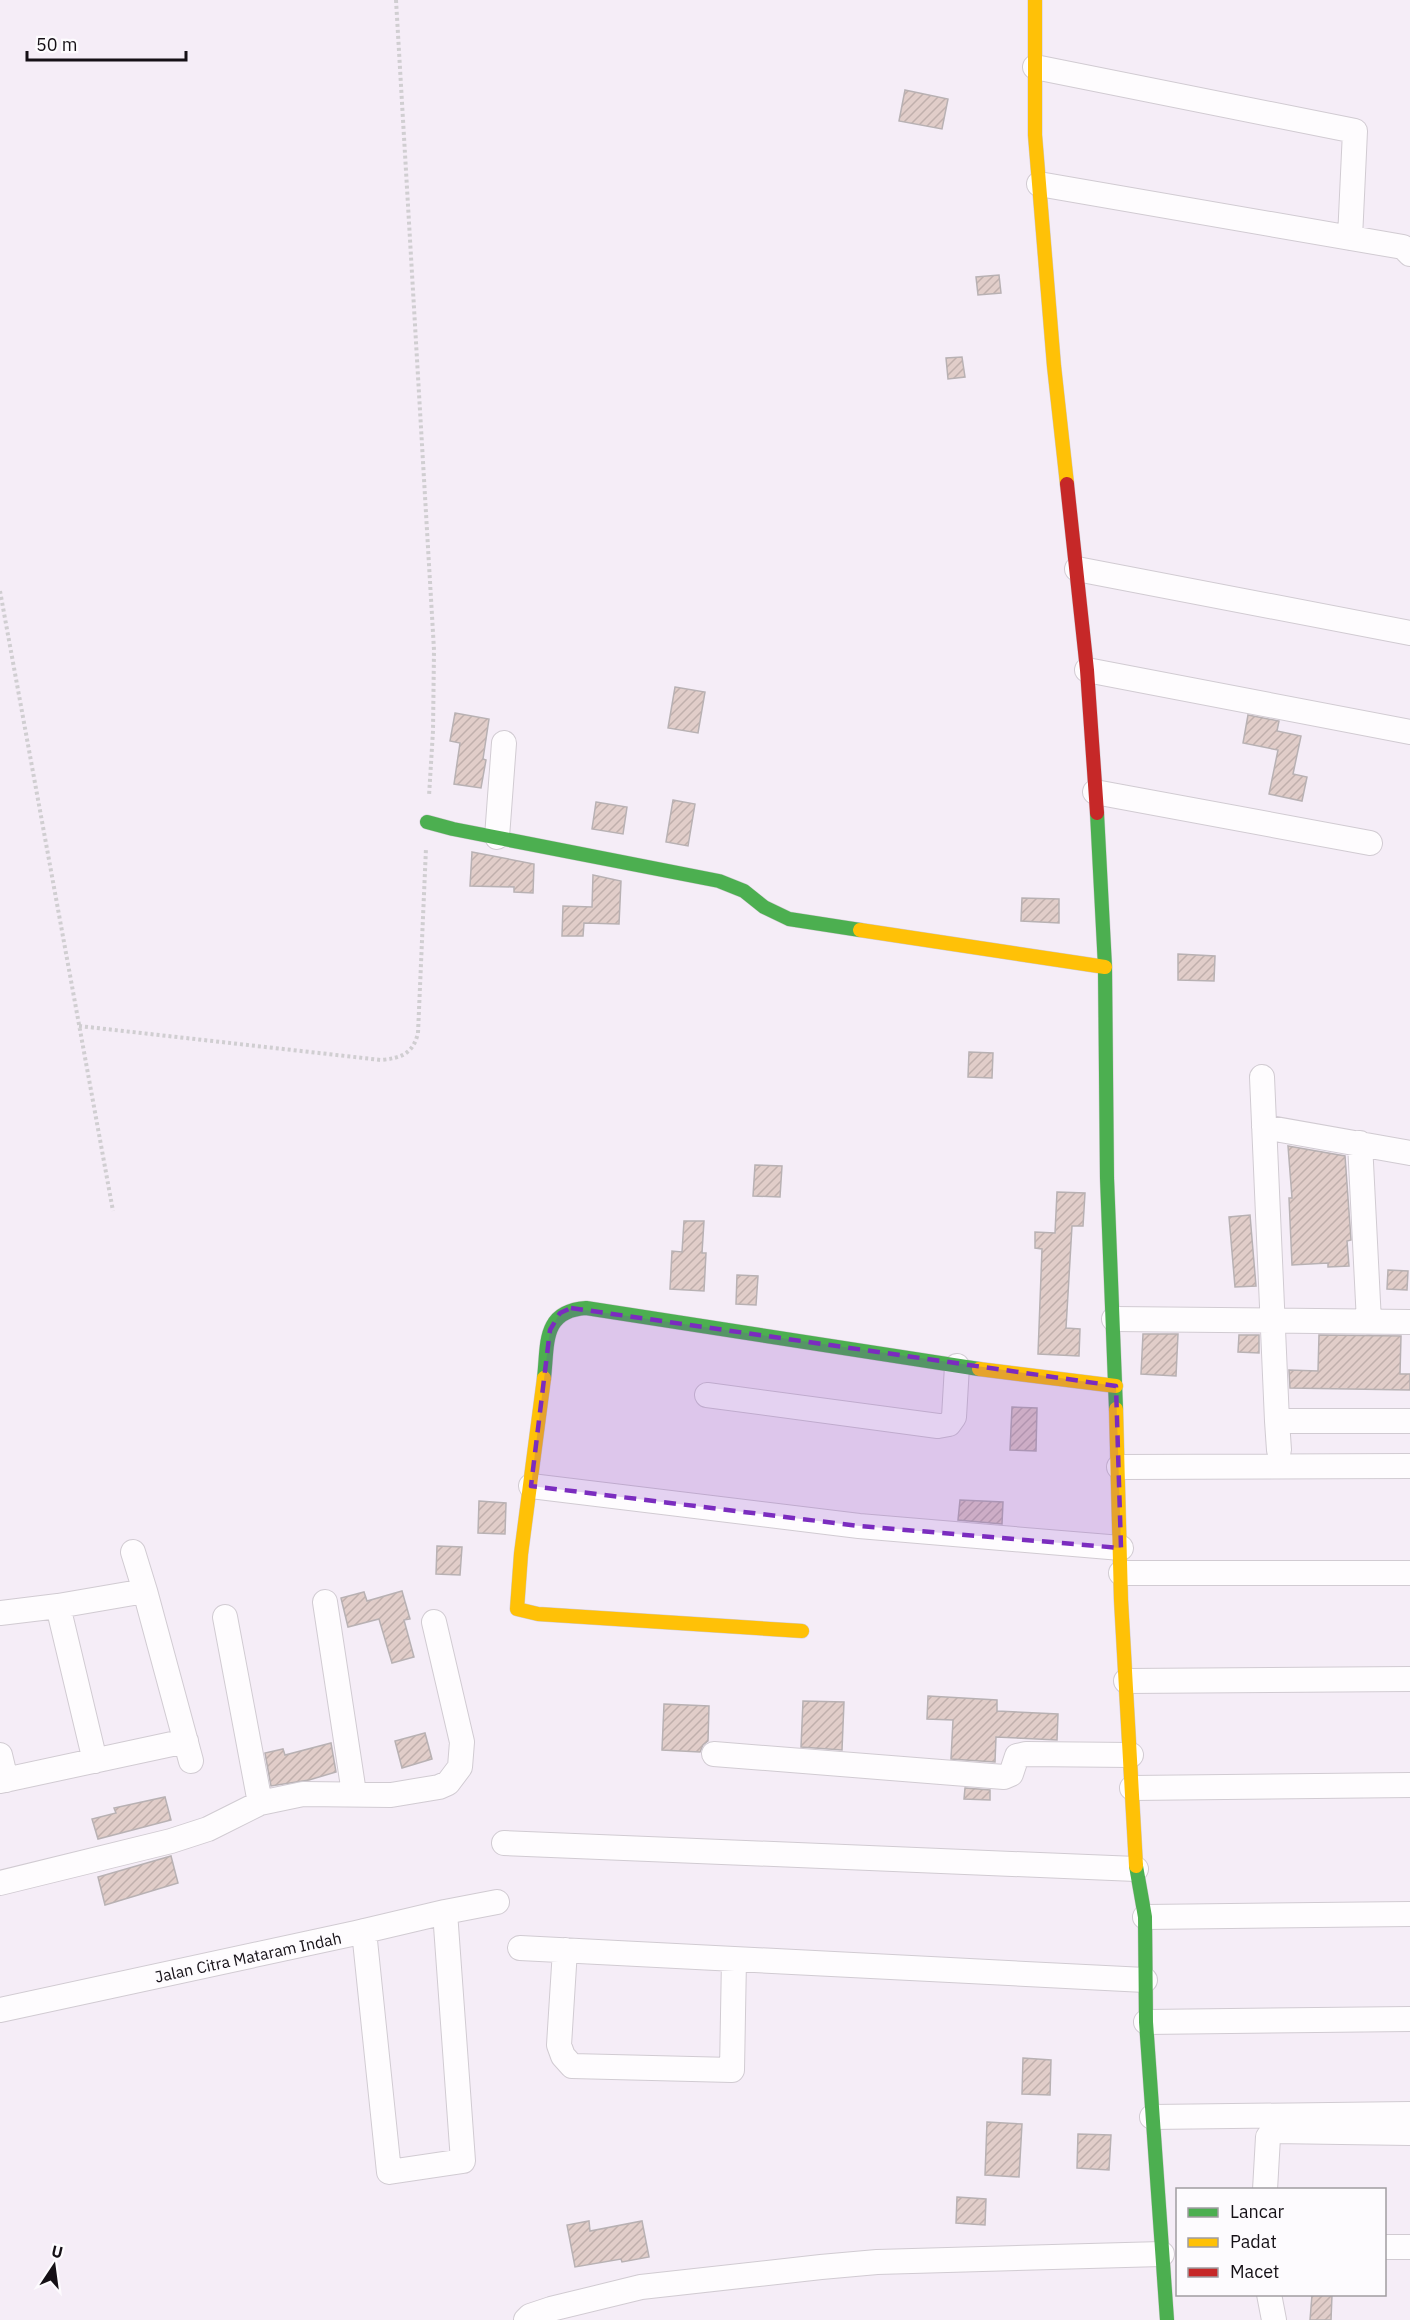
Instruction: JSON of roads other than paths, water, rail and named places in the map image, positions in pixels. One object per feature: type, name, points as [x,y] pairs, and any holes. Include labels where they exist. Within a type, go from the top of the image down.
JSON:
[{"type":"street","points":[[1035,0],[1035,135],[1054,366],[1088,670],[1105,967],[1107,1179],[1114,1319],[1121,1573],[1136,1869],[1145,1917],[1144,1980],[1152,2117],[1168,2203],[1162,2253],[1167,2320]]},
{"type":"street","points":[[1035,67],[1355,131],[1350,238]]},
{"type":"street","points":[[1039,184],[1403,247],[1410,254]]},
{"type":"street","points":[[1077,569],[1410,633]]},
{"type":"street","points":[[1088,670],[1410,732]]},
{"type":"street","points":[[497,837],[504,743]]},
{"type":"street","points":[[1095,792],[1370,843]]},
{"type":"street","points":[[427,822],[735,885],[769,911],[789,919],[1105,967]]},
{"type":"street","points":[[1262,1077],[1279,1450]]},
{"type":"street","points":[[1264,1127],[1410,1152]]},
{"type":"street","points":[[1360,1143],[1369,1322]]},
{"type":"street","points":[[802,1631],[533,1613],[517,1609],[521,1554],[539,1487],[550,1330],[553,1321],[560,1313],[571,1308],[586,1308],[957,1366],[1116,1386]]},
{"type":"street","points":[[1114,1319],[1410,1322]]},
{"type":"street","points":[[707,1395],[938,1426],[949,1424],[954,1417],[957,1366]]},
{"type":"street","points":[[1277,1421],[1410,1421]]},
{"type":"street","points":[[1119,1467],[1410,1466]]},
{"type":"street","points":[[539,1487],[876,1528],[1121,1548]]},
{"type":"street","points":[[0,1755],[3,1781],[95,1761],[188,1751],[133,1552]]},
{"type":"street","points":[[1121,1573],[1410,1573]]},
{"type":"street","points":[[0,1613],[145,1591]]},
{"type":"street","points":[[325,1602],[354,1793]]},
{"type":"street","points":[[58,1606],[95,1761]]},
{"type":"street","points":[[225,1617],[260,1803]]},
{"type":"street","points":[[0,1883],[171,1841],[208,1829],[260,1803],[303,1794],[391,1795],[439,1787],[447,1783],[460,1767],[462,1742],[435,1622]]},
{"type":"street","points":[[1126,1681],[1410,1679]]},
{"type":"street","points":[[714,1754],[1004,1776],[1011,1774],[1017,1756],[1026,1754],[1131,1755]]},
{"type":"street","points":[[1132,1788],[1410,1785]]},
{"type":"street","points":[[504,1843],[1136,1869]]},
{"type":"street","name":"Jalan Citra Mataram Indah","points":[[0,2010],[497,1902]]},
{"type":"street","points":[[364,1931],[389,2172],[463,2161],[445,1912]]},
{"type":"street","points":[[1145,1917],[1410,1914]]},
{"type":"street","points":[[520,1948],[1144,1980]]},
{"type":"street","points":[[565,1950],[559,2045],[563,2056],[572,2066],[732,2070],[734,1959]]},
{"type":"street","points":[[1146,2022],[1410,2019]]},
{"type":"street","points":[[1152,2117],[1410,2114]]},
{"type":"street","points":[[1265,2188],[1268,2137],[1273,2132],[1410,2133]]},
{"type":"street","points":[[1386,2247],[1410,2247]]},
{"type":"street","points":[[526,2320],[530,2316],[551,2309],[641,2287],[821,2267],[877,2262],[1162,2253]]},
{"type":"street","points":[[1269,2296],[1274,2320]]}]
